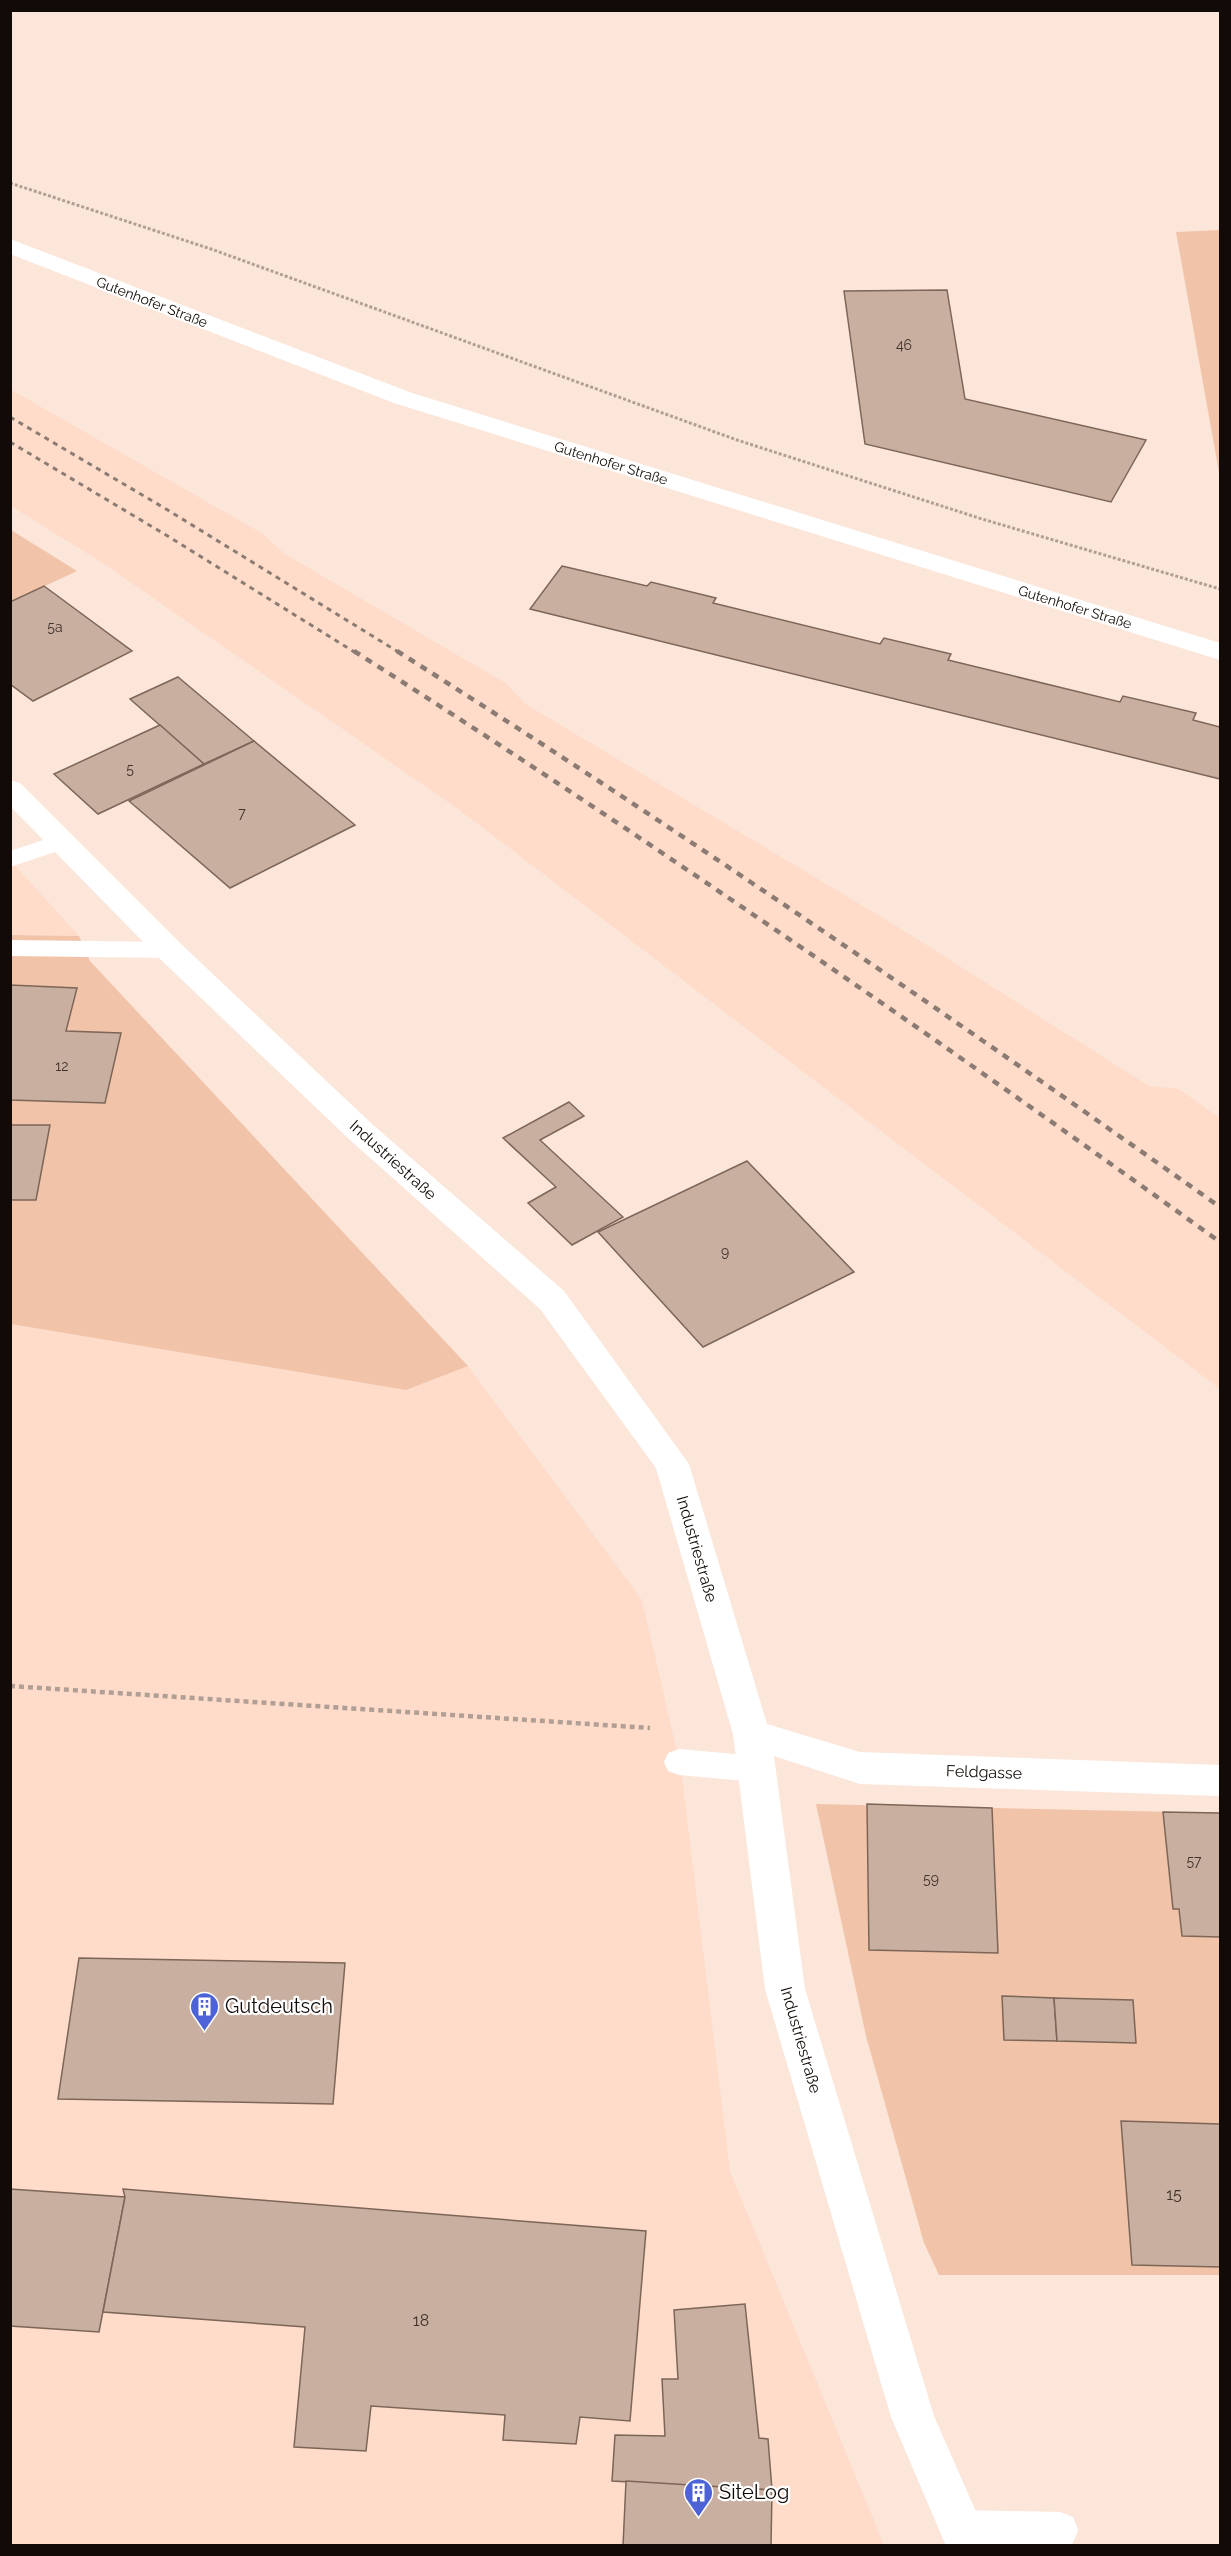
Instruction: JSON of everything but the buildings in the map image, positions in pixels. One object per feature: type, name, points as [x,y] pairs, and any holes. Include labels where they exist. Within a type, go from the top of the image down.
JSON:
[{"type":"street","name":"Gutenhofer Straße","points":[[10,246],[403,398],[1221,652]]},
{"type":"street","name":"Industriestraße","points":[[10,789],[169,950],[361,1132],[552,1300],[672,1464],[755,1751],[785,1989],[913,2417],[965,2537]]},
{"type":"street","name":"Feldgasse","points":[[755,1751],[860,1768],[1221,1780]]},
{"type":"lane","points":[[10,860],[62,842]]},
{"type":"lane","points":[[10,948],[169,950]]},
{"type":"lane","points":[[679,1762],[755,1751]]},
{"type":"lane","points":[[965,2537],[1060,2530]]},
{"type":"path","points":[[10,183],[211,249],[737,440],[982,519],[1221,590]]},
{"type":"path","points":[[10,1686],[657,1728]]},
{"type":"shaded area","points":[[1220,230],[1220,478],[1176,232]]},
{"type":"shaded area","points":[[10,389],[263,534],[285,554],[507,684],[524,703],[898,927],[1149,1086],[1179,1089],[1220,1118],[1220,1389],[458,809],[104,564],[11,506]]},
{"type":"shaded area","points":[[11,530],[77,571],[11,602]]},
{"type":"shaded area","points":[[11,861],[79,936],[11,935]]},
{"type":"shaded area","points":[[10,935],[79,936],[90,961],[468,1366],[406,1390],[11,1324]]},
{"type":"shaded area","points":[[10,1293],[468,1366],[642,1600],[681,1769],[730,2171],[884,2545],[11,2545]]},
{"type":"shaded area","points":[[816,1804],[1220,1813],[1220,2275],[939,2275],[924,2243],[866,2036]]},
{"type":"railway","points":[[10,417],[166,509],[400,653]]},
{"type":"railway","points":[[10,442],[166,535],[356,653]]},
{"type":"railway","points":[[354,651],[574,794],[791,940],[1220,1242]]},
{"type":"railway","points":[[397,651],[709,854],[1017,1064],[1220,1207]]},
{"type":"place","name":"Gutdeutsch","points":[[204,2032]]},
{"type":"place","name":"SiteLog","points":[[698,2518]]}]
